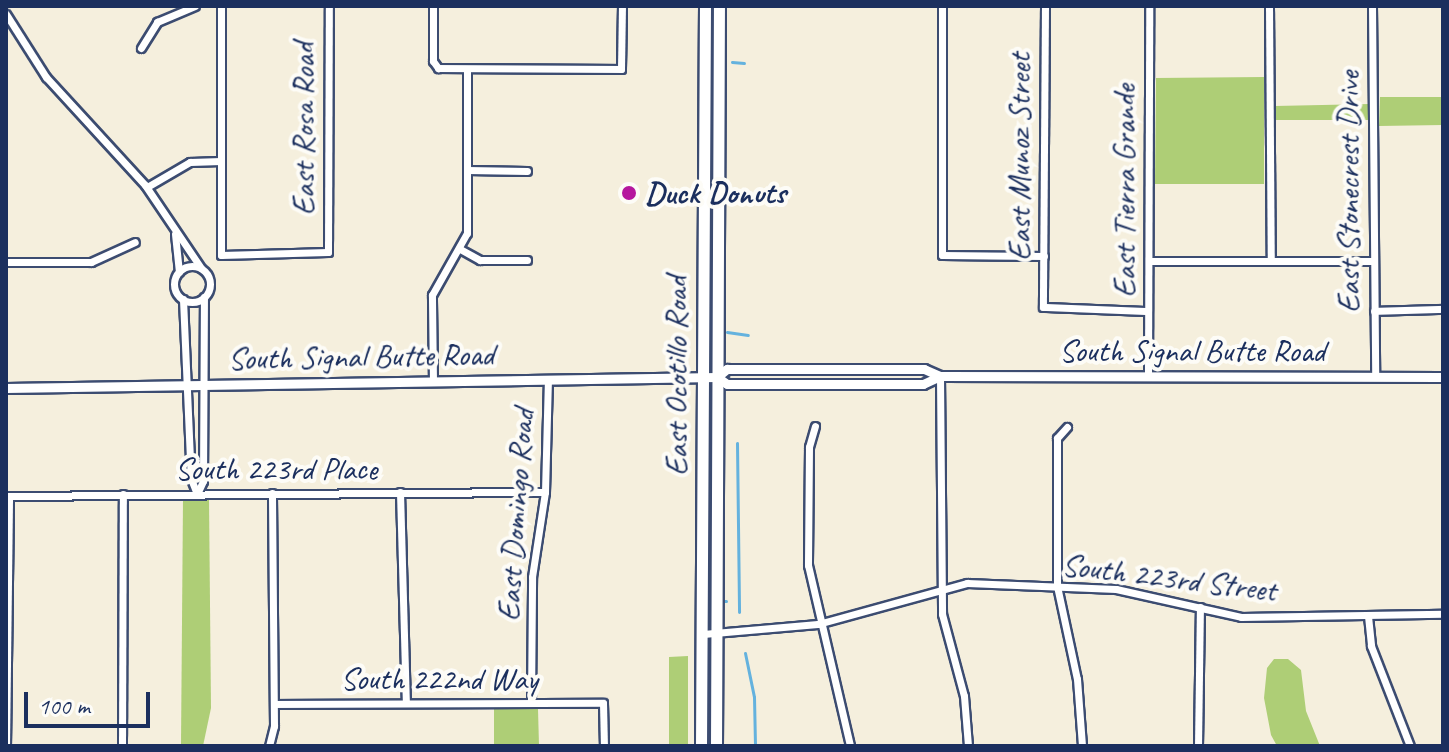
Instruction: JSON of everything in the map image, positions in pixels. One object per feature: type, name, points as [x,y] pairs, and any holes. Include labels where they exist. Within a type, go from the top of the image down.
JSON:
[{"type":"main road","name":"East Ocotillo Road","points":[[701,746],[705,6]]},
{"type":"main road","name":"East Ocotillo Road","points":[[716,746],[719,6]]},
{"type":"street","points":[[141,48],[157,22],[195,6]]},
{"type":"street","points":[[147,187],[190,162],[221,161],[221,6]]},
{"type":"street","name":"East Rosa Road","points":[[221,161],[221,255],[328,252],[329,6]]},
{"type":"street","points":[[433,6],[435,66],[467,69],[621,69],[622,6]]},
{"type":"street","points":[[942,6],[942,255],[1044,256]]},
{"type":"street","name":"East Munoz Street","points":[[1045,6],[1043,307],[1148,311]]},
{"type":"street","name":"East Tierra Grande","points":[[1148,376],[1149,6]]},
{"type":"street","points":[[1269,6],[1271,261]]},
{"type":"street","name":"East Stonecrest Drive","points":[[1372,6],[1375,377]]},
{"type":"street","points":[[6,14],[46,77],[147,187],[175,234],[179,272],[175,287],[183,299],[189,386],[191,479],[197,494]]},
{"type":"street","points":[[433,382],[431,299],[467,233],[467,69]]},
{"type":"street","points":[[467,170],[527,171]]},
{"type":"street","points":[[175,234],[187,241],[210,282],[204,297],[203,481],[197,494]]},
{"type":"street","points":[[6,262],[91,262],[135,242]]},
{"type":"street","points":[[460,249],[480,260],[527,260]]},
{"type":"street","points":[[1149,261],[1374,261]]},
{"type":"street","points":[[179,272],[201,268]]},
{"type":"street","points":[[183,299],[204,297]]},
{"type":"street","points":[[1374,311],[1443,309]]},
{"type":"street","name":"South Signal Butte Road","points":[[717,377],[727,369],[924,369],[940,376],[1443,377]]},
{"type":"street","points":[[940,376],[942,614],[964,696],[968,746]]},
{"type":"street","name":"South Signal Butte Road","points":[[6,388],[703,377],[717,377],[727,384],[923,384],[940,376]]},
{"type":"street","name":"East Domingo Road","points":[[531,703],[532,577],[545,492],[548,380]]},
{"type":"street","points":[[815,426],[809,447],[808,565],[818,624],[850,746]]},
{"type":"street","points":[[1067,427],[1057,438],[1057,586],[1079,690],[1082,746]]},
{"type":"street","points":[[400,492],[406,703]]},
{"type":"street","name":"South 223rd Place","points":[[7,496],[545,492]]},
{"type":"street","points":[[269,746],[274,704],[272,493]]},
{"type":"street","points":[[122,746],[123,494]]},
{"type":"street","points":[[6,746],[7,496]]},
{"type":"street","name":"South 223rd Street","points":[[703,634],[818,624],[967,583],[1116,589],[1241,617],[1443,614]]},
{"type":"street","points":[[1198,746],[1200,607]]},
{"type":"street","points":[[1368,616],[1375,660],[1410,746]]},
{"type":"street","name":"South 222nd Way","points":[[274,704],[603,703],[604,746]]},
{"type":"green space","points":[[1264,77],[1264,184],[1155,184],[1156,78]]},
{"type":"green space","points":[[1380,97],[1443,97],[1443,125],[1379,126]]},
{"type":"green space","points":[[1369,104],[1368,120],[1275,120],[1275,106]]},
{"type":"green space","points":[[183,499],[209,499],[211,708],[203,746],[181,746]]},
{"type":"green space","points":[[688,656],[688,746],[669,746],[669,657]]},
{"type":"green space","points":[[1274,659],[1288,659],[1301,670],[1306,711],[1320,746],[1277,746],[1271,735],[1264,698],[1267,668]]},
{"type":"green space","points":[[494,709],[538,709],[539,746],[494,746]]},
{"type":"waterway","points":[[732,62],[744,63]]},
{"type":"waterway","points":[[727,332],[748,335]]},
{"type":"waterway","points":[[737,443],[739,612]]},
{"type":"waterway","points":[[745,653],[754,697],[755,746]]},
{"type":"place","name":"Duck Donuts","points":[[629,193]]}]
